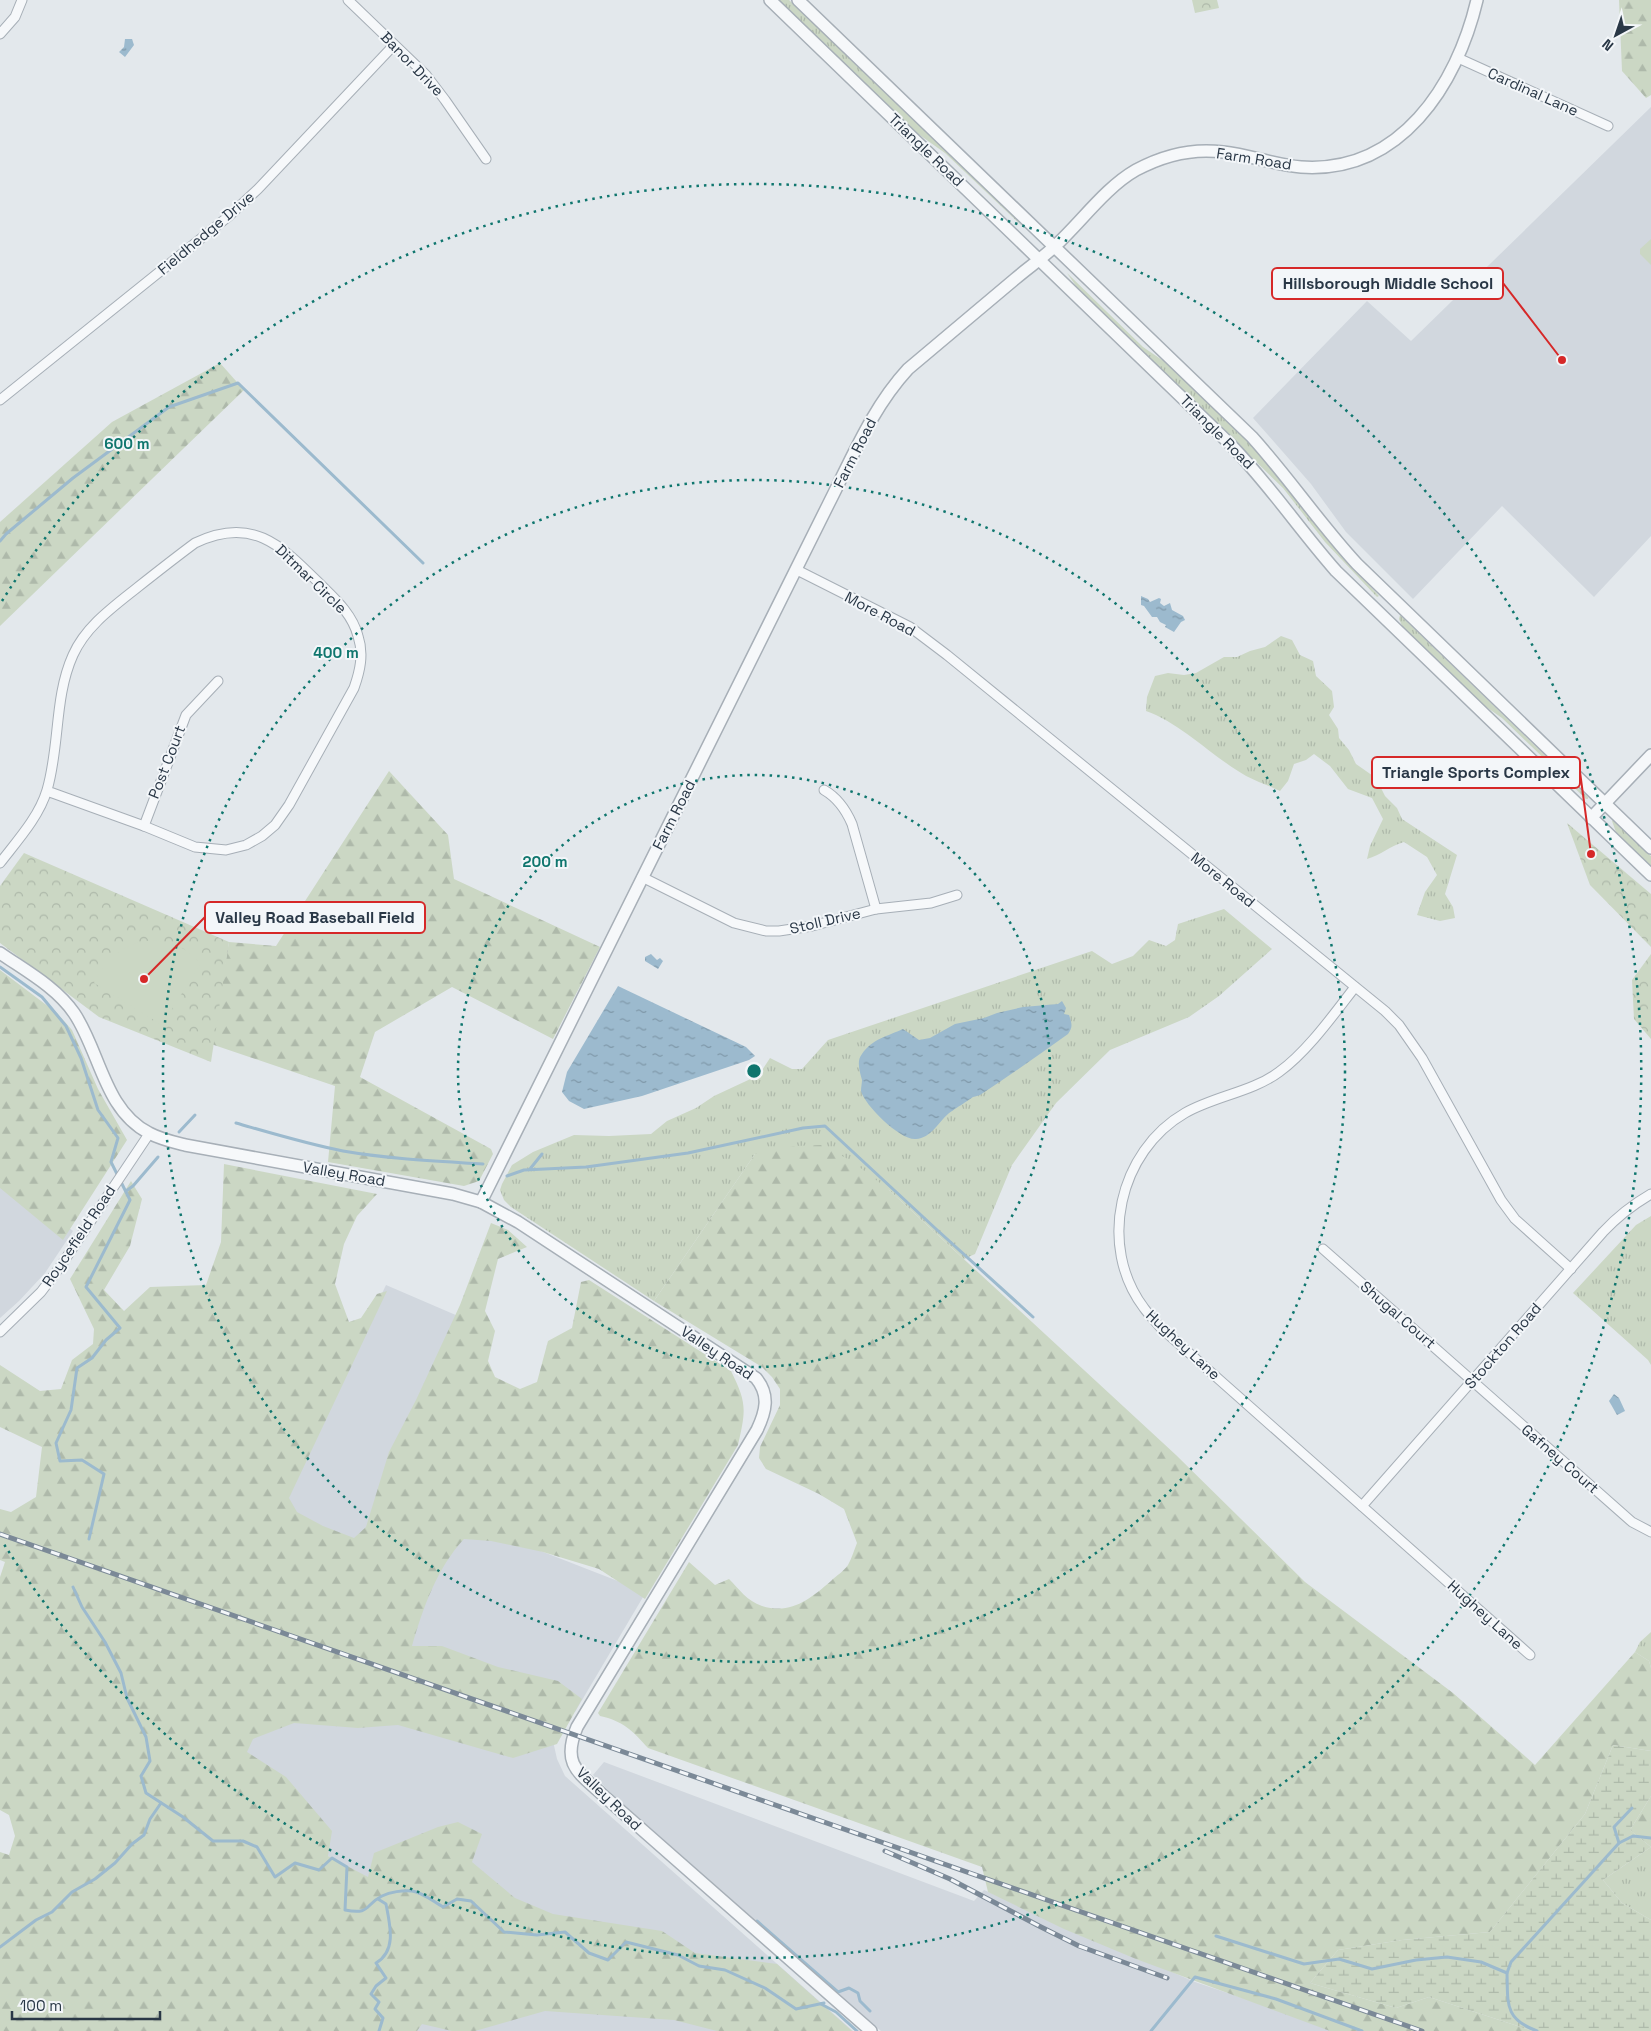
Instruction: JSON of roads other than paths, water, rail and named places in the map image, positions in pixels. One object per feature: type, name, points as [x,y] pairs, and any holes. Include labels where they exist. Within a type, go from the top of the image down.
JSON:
[{"type":"street","points":[[0,34],[15,17],[22,0]]},
{"type":"street","name":"Banor Drive","points":[[348,0],[426,75],[486,158]]},
{"type":"street","name":"Triangle Road","points":[[770,0],[1040,259],[1254,469],[1336,571],[1651,875]]},
{"type":"street","name":"Triangle Road","points":[[798,0],[1252,437],[1278,465],[1331,535],[1357,564],[1651,848]]},
{"type":"street","name":"Farm Road","points":[[481,1202],[796,570],[882,401],[896,382],[908,368],[1055,247],[1126,177],[1136,170],[1172,155],[1201,151],[1224,152],[1304,167],[1339,164],[1376,152],[1390,143],[1415,124],[1440,91],[1458,58],[1468,34],[1477,0]]},
{"type":"street","name":"Fieldhedge Drive","points":[[0,400],[229,216],[258,189],[394,45]]},
{"type":"street","name":"Cardinal Lane","points":[[1458,58],[1608,126]]},
{"type":"street","name":"Ditmar Circle","points":[[0,863],[31,821],[47,791],[55,757],[62,691],[73,654],[96,622],[195,543],[211,536],[228,532],[248,533],[270,540],[298,562],[342,605],[350,618],[358,634],[361,646],[360,669],[354,688],[289,805],[276,825],[262,836],[226,850],[195,847],[144,826],[47,791]]},
{"type":"street","name":"More Road","points":[[796,570],[910,627],[947,655],[1355,987],[1399,1025],[1422,1058],[1500,1200],[1515,1219],[1571,1268]]},
{"type":"street","name":"Post Court","points":[[144,826],[186,715],[218,681]]},
{"type":"street","points":[[1591,818],[1651,755]]},
{"type":"street","points":[[824,790],[834,796],[847,811],[862,855],[876,909]]},
{"type":"street","name":"Stoll Drive","points":[[642,877],[734,923],[766,931],[812,926],[876,909],[931,903],[956,895]]},
{"type":"street","name":"Valley Road","points":[[0,953],[39,980],[65,1002],[84,1030],[115,1098],[135,1124],[149,1134],[185,1145],[434,1190],[481,1202],[518,1222],[756,1378],[764,1392],[766,1406],[757,1430],[577,1727],[570,1747],[570,1755],[572,1762],[583,1776],[605,1797],[871,2031]]},
{"type":"street","name":"Hughey Lane","points":[[1355,987],[1300,1054],[1278,1073],[1264,1081],[1188,1112],[1162,1130],[1150,1142],[1134,1167],[1124,1191],[1120,1211],[1119,1237],[1122,1256],[1129,1282],[1144,1308],[1161,1328],[1530,1655]]},
{"type":"street","name":"Roycefield Road","points":[[0,1332],[41,1292],[60,1267],[149,1134]]},
{"type":"street","name":"Stockton Road","points":[[1362,1506],[1616,1218],[1651,1194]]},
{"type":"street","name":"Shugal Court","points":[[1323,1249],[1472,1381]]},
{"type":"street","name":"Gafney Court","points":[[1472,1381],[1632,1522],[1651,1532]]},
{"type":"water","points":[[125,39],[132,39],[134,45],[125,57],[119,52],[124,47]]},
{"type":"water","points":[[1141,596],[1150,602],[1159,598],[1161,599],[1160,603],[1164,606],[1170,603],[1172,610],[1183,616],[1185,620],[1181,622],[1174,632],[1165,627],[1166,625],[1160,622],[1157,617],[1152,617],[1144,606],[1141,605]]},
{"type":"water","points":[[651,954],[657,960],[660,958],[663,961],[658,969],[645,961],[645,957]]},
{"type":"water","points":[[618,986],[746,1047],[755,1056],[749,1060],[642,1096],[584,1109],[569,1101],[562,1092],[567,1072]]},
{"type":"water","points":[[1062,1001],[1066,1008],[1064,1014],[1069,1015],[1071,1023],[1071,1029],[1068,1034],[980,1095],[973,1097],[950,1113],[926,1136],[916,1139],[909,1138],[893,1129],[869,1105],[861,1091],[860,1057],[866,1049],[881,1038],[903,1029],[919,1040],[930,1038],[955,1024],[1023,1007],[1058,1004]]},
{"type":"water","points":[[1614,1394],[1619,1398],[1625,1411],[1617,1415],[1609,1401]]},
{"type":"waterway","points":[[0,541],[73,478],[169,407],[238,383],[423,563]]},
{"type":"waterway","points":[[0,967],[42,997],[66,1026],[81,1058],[98,1110],[118,1138],[111,1162],[130,1200],[86,1287],[120,1328],[106,1340],[92,1358],[77,1368],[71,1410],[56,1443],[60,1461],[82,1460],[104,1474],[89,1539]]},
{"type":"waterway","points":[[179,1132],[195,1115]]},
{"type":"waterway","points":[[236,1123],[303,1142],[360,1154],[483,1164]]},
{"type":"waterway","points":[[507,1176],[524,1170],[586,1167],[688,1153],[803,1128],[825,1126],[1033,1317]]},
{"type":"waterway","points":[[530,1169],[542,1154]]},
{"type":"waterway","points":[[126,1191],[133,1186],[158,1157]]},
{"type":"waterway","points":[[73,1587],[82,1607],[105,1642],[121,1673],[127,1698],[146,1737],[150,1761],[141,1776],[146,1793],[183,1817],[213,1841],[243,1841],[257,1847],[275,1877],[295,1863],[319,1870],[332,1858],[347,1867],[345,1910],[363,1910],[382,1896],[393,1892],[405,1891],[420,1893],[443,1907],[457,1899],[471,1901],[504,1932],[537,1935],[565,1932],[589,1953],[608,1960],[626,1942],[678,1955],[699,1966],[725,1970],[765,1988],[796,2009],[824,2003]]},
{"type":"waterway","points":[[0,1947],[36,1920],[52,1912],[72,1892],[95,1879],[115,1863],[132,1844],[144,1835],[150,1819],[161,1803]]},
{"type":"waterway","points":[[1619,1843],[1614,1827],[1632,1808]]},
{"type":"waterway","points":[[1507,1973],[1511,1962],[1619,1843],[1633,1836],[1651,1838]]},
{"type":"waterway","points":[[378,1899],[386,1904],[390,1929],[387,1952],[376,1963],[386,1978],[376,1986],[371,1994],[379,2002],[375,2009],[383,2018],[379,2031]]},
{"type":"waterway","points":[[757,1921],[838,1992],[849,1988],[858,1993],[860,2001],[870,2011]]},
{"type":"waterway","points":[[1216,1936],[1304,1964],[1339,1959],[1372,1969],[1416,1960],[1447,1957],[1481,1962],[1507,1973],[1508,2001],[1513,2015],[1526,2026],[1537,2031]]},
{"type":"waterway","points":[[1151,2031],[1195,1977],[1276,1999],[1362,2031]]},
{"type":"waterway","points":[[821,2004],[836,2012],[857,2031]]},
{"type":"railway","points":[[0,1534],[1422,2031]]},
{"type":"railway","points":[[885,1851],[950,1879],[1079,1946],[1167,1978]]},
{"type":"place","name":"Hillsborough Middle School","points":[[1562,360]]},
{"type":"place","name":"Triangle Sports Complex","points":[[1591,854]]},
{"type":"place","name":"Valley Road Baseball Field","points":[[144,979]]}]
